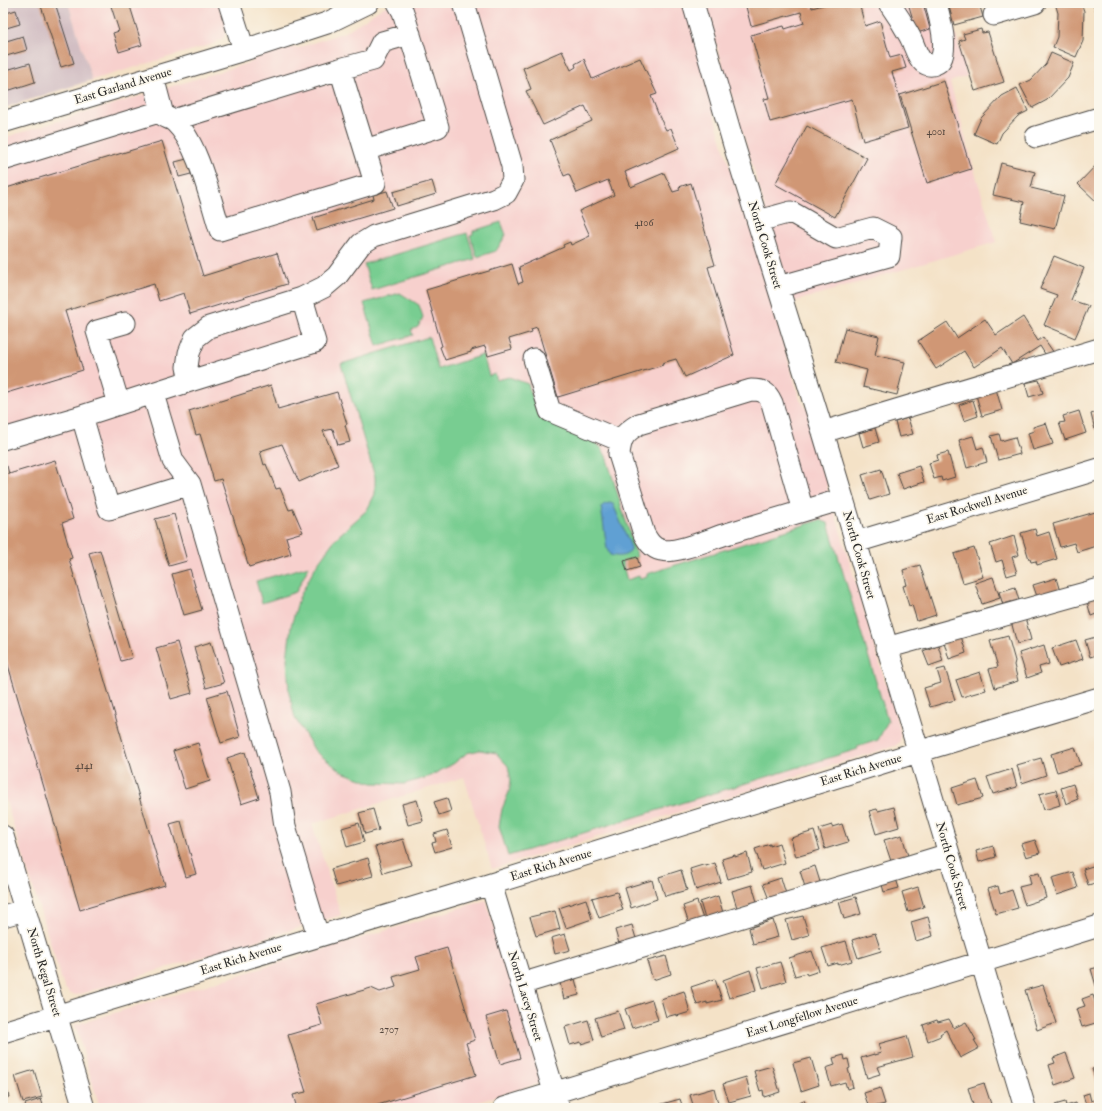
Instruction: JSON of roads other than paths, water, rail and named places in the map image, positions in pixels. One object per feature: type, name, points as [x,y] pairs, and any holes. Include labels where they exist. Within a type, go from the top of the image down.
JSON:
[{"type":"street","points":[[229,3],[244,50]]},
{"type":"street","name":"East Garland Avenue","points":[[3,122],[244,50],[327,23],[368,3]]},
{"type":"street","points":[[365,150],[438,127],[403,12],[398,3]]},
{"type":"street","points":[[190,381],[187,367],[189,353],[195,338],[209,327],[302,298],[324,288],[337,276],[361,244],[374,236],[494,199],[506,193],[513,180],[512,166],[464,3]]},
{"type":"street","name":"North Cook Street","points":[[693,3],[1025,1108]]},
{"type":"street","points":[[889,3],[910,35],[919,56],[923,62],[928,65],[934,65],[939,62],[943,56],[944,49],[936,3]]},
{"type":"street","points":[[994,15],[1035,3]]},
{"type":"street","points":[[3,160],[373,60],[382,42],[410,34]]},
{"type":"street","points":[[153,77],[168,116],[181,129],[195,150],[220,230],[375,183],[340,69]]},
{"type":"street","points":[[1036,137],[1099,118]]},
{"type":"street","points":[[758,222],[791,212],[836,238],[874,228],[891,236],[889,256],[778,287]]},
{"type":"street","points":[[3,439],[153,394],[316,342],[302,298]]},
{"type":"street","points":[[119,404],[97,331],[126,322]]},
{"type":"street","points":[[822,432],[1099,348]]},
{"type":"street","points":[[534,359],[550,411],[620,441]]},
{"type":"street","points":[[803,511],[772,403],[768,395],[761,390],[752,390],[639,424],[628,431],[620,441],[619,454],[644,534],[651,545],[661,550],[671,551],[843,499]]},
{"type":"street","points":[[153,394],[173,461],[190,484],[280,792],[285,826],[318,936]]},
{"type":"street","points":[[82,416],[109,509],[190,484]]},
{"type":"street","name":"East Rockwell Avenue","points":[[856,542],[1099,469]]},
{"type":"street","points":[[886,648],[1099,589]]},
{"type":"street","name":"East Rich Avenue","points":[[3,1032],[1099,698]]},
{"type":"street","name":"North Regal Street","points":[[3,836],[84,1108]]},
{"type":"street","points":[[521,984],[949,854]]},
{"type":"street","name":"North Lacey Street","points":[[491,884],[557,1100]]},
{"type":"street","points":[[3,916],[25,910]]},
{"type":"street","name":"East Longfellow Avenue","points":[[504,1108],[557,1100],[980,962],[1099,926]]},
{"type":"water","points":[[610,503],[613,504],[631,547],[631,551],[624,555],[610,555],[607,549],[601,507]]}]
